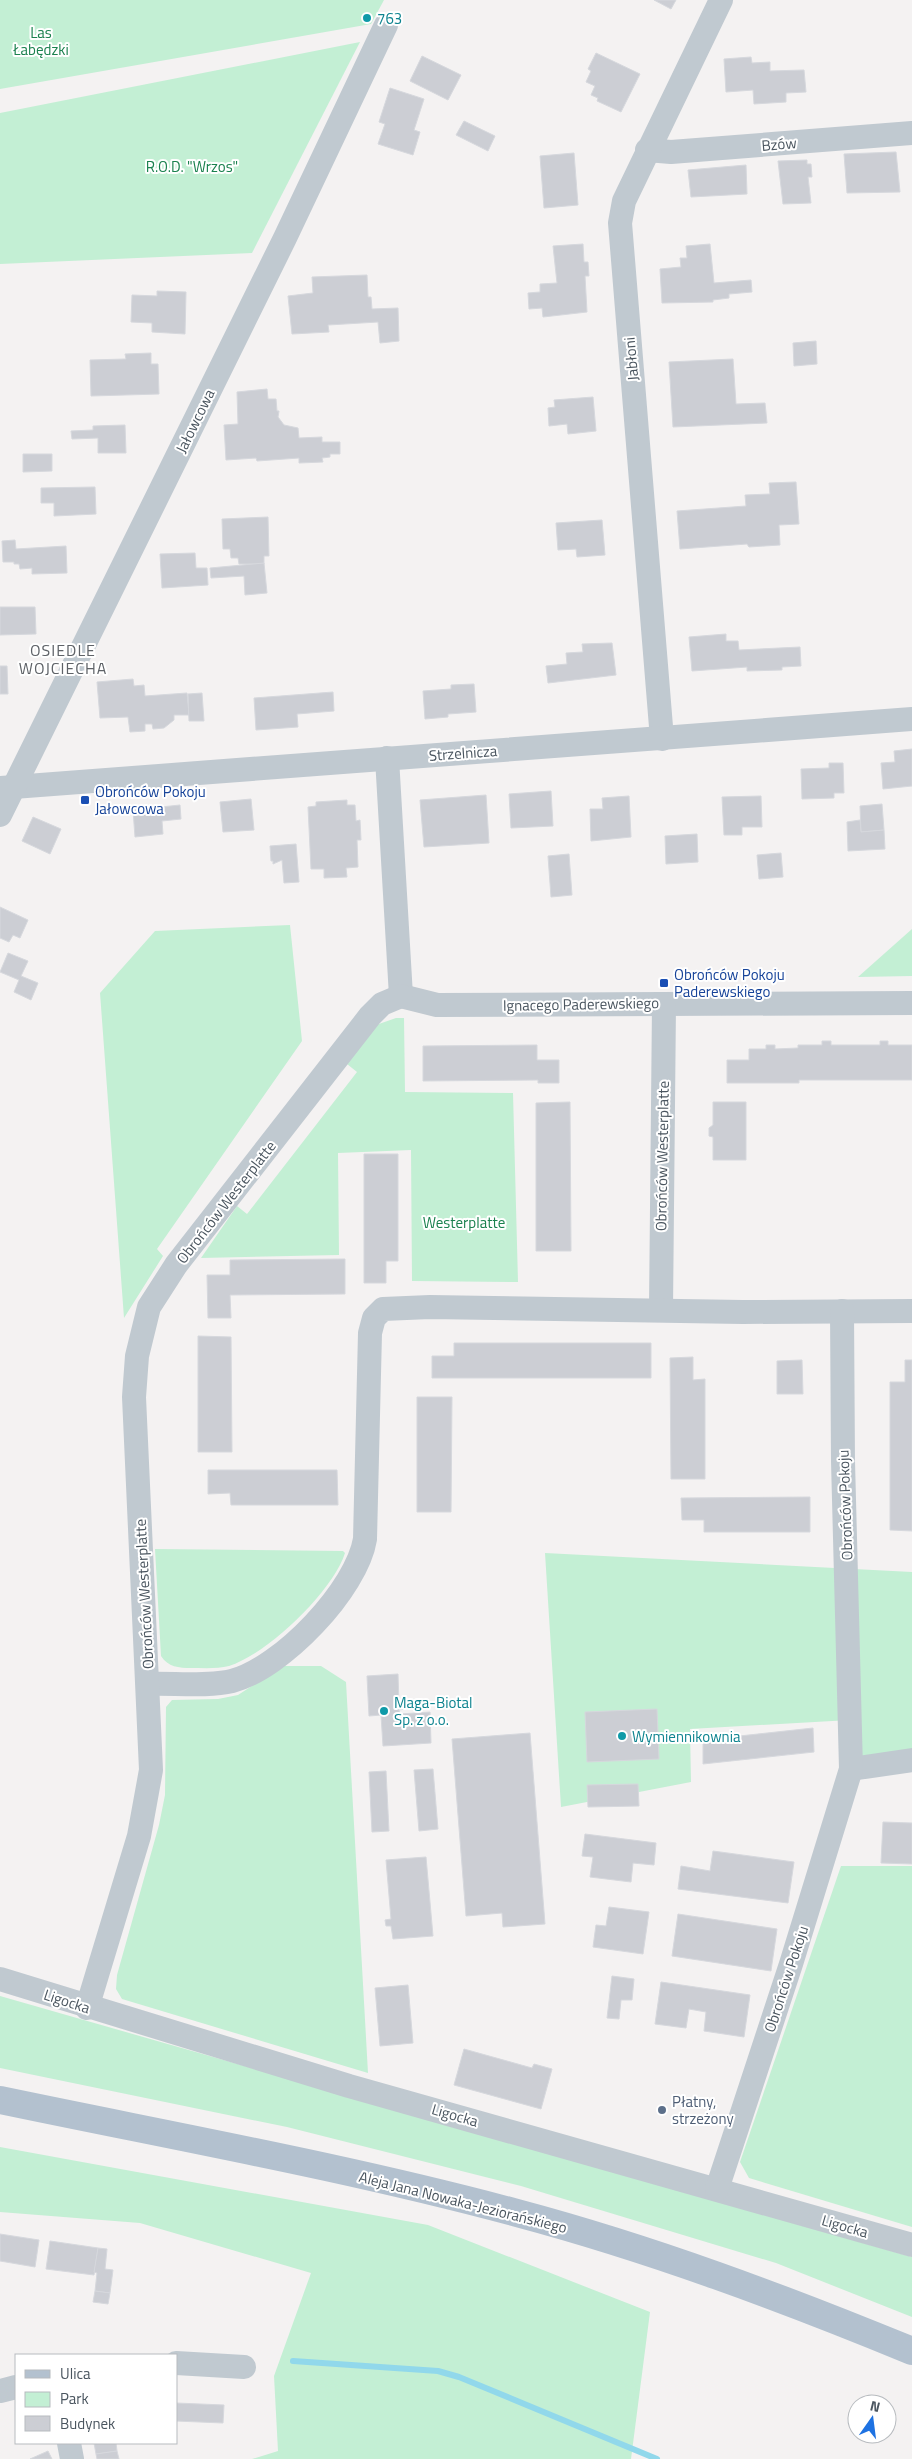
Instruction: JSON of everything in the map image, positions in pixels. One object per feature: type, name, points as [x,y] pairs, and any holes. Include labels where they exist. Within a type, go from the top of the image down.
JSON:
[{"type":"main road","name":"Aleja Jana Nowaka-Jeziorańskiego","points":[[0,2100],[340,2170],[517,2213],[663,2257],[783,2298],[912,2351]]},
{"type":"street","name":"Jabłoni","points":[[662,739],[620,224],[624,201],[646,150],[721,0]]},
{"type":"street","name":"Jałowcowa","points":[[0,815],[7,788],[285,238],[386,25]]},
{"type":"street","name":"Bzów","points":[[646,150],[671,152],[912,133]]},
{"type":"street","name":"Strzelnicza","points":[[7,788],[912,719]]},
{"type":"street","points":[[387,758],[401,996]]},
{"type":"street","name":"Ignacego Paderewskiego","points":[[401,996],[437,1005],[912,1003]]},
{"type":"street","name":"Obrońców Westerplatte","points":[[87,2008],[140,1836],[151,1770],[134,1398],[137,1356],[149,1307],[176,1266],[370,1016],[382,1004],[401,996]]},
{"type":"street","name":"Obrońców Westerplatte","points":[[661,1309],[664,1004]]},
{"type":"street","name":"Obrońców Westerplatte","points":[[148,1684],[231,1681],[251,1673],[280,1656],[296,1642],[350,1579],[362,1552],[365,1539],[370,1332],[374,1318],[384,1310],[400,1307],[661,1309],[743,1312],[842,1311]]},
{"type":"street","points":[[842,1311],[912,1311]]},
{"type":"street","name":"Obrońców Pokoju","points":[[717,2189],[791,1964],[852,1769],[843,1461],[842,1311]]},
{"type":"street","points":[[852,1769],[912,1760]]},
{"type":"street","name":"Ligocka","points":[[0,1979],[87,2008],[369,2091],[912,2245]]},
{"type":"street","points":[[178,2363],[244,2368]]},
{"type":"street","points":[[0,2391],[15,2388]]},
{"type":"street","points":[[69,2444],[72,2459]]},
{"type":"green space","name":"Las Łabędzki","points":[[0,0],[384,0],[371,24],[0,89]]},
{"type":"green space","name":"R.O.D. \"Wrzos\"","points":[[360,42],[252,253],[0,264],[0,113]]},
{"type":"green space","points":[[290,925],[302,1041],[157,1249],[163,1256],[124,1318],[100,993],[155,931]]},
{"type":"green space","points":[[912,929],[912,976],[858,977]]},
{"type":"green space","name":"Westerplatte","points":[[396,1018],[404,1018],[405,1092],[513,1093],[518,1282],[412,1281],[411,1150],[338,1153],[339,1255],[201,1258],[237,1206],[247,1214],[357,1072],[347,1064],[376,1025]]},
{"type":"green space","points":[[155,1549],[343,1551],[345,1553],[327,1585],[313,1602],[280,1635],[262,1649],[229,1666],[187,1668],[170,1665],[161,1656]]},
{"type":"green space","points":[[545,1553],[912,1572],[912,1762],[851,1769],[850,1720],[690,1729],[691,1782],[561,1807]]},
{"type":"green space","points":[[282,1666],[321,1666],[346,1682],[368,2073],[122,1999],[116,1989],[117,1975],[159,1825],[165,1795],[166,1707],[172,1700],[218,1699],[238,1695]]},
{"type":"green space","points":[[841,1866],[912,1866],[912,2227],[749,2178],[740,2162]]},
{"type":"green space","points":[[0,1996],[912,2257],[912,2317],[776,2263],[521,2186],[287,2127],[0,2068]]},
{"type":"green space","points":[[0,2147],[428,2225],[650,2312],[631,2459],[252,2459],[278,2451],[274,2376],[311,2273],[140,2223],[0,2212]]},
{"type":"building","points":[[654,0],[676,0],[671,9]]},
{"type":"building","points":[[596,53],[640,74],[621,112],[597,101],[598,98],[591,95],[595,86],[586,82],[591,71],[588,69]]},
{"type":"building","points":[[422,56],[461,75],[448,100],[410,81]]},
{"type":"building","points":[[751,57],[752,63],[770,62],[770,71],[804,70],[806,92],[786,93],[786,102],[754,104],[753,90],[726,92],[724,59]]},
{"type":"building","points":[[390,88],[424,99],[414,130],[420,132],[413,155],[378,144],[385,124],[379,122]]},
{"type":"building","points":[[464,121],[495,136],[488,151],[456,135]]},
{"type":"building","points":[[896,152],[900,192],[847,193],[844,154]]},
{"type":"building","points":[[574,153],[578,205],[544,208],[540,156]]},
{"type":"building","points":[[807,160],[807,164],[811,164],[812,177],[808,177],[811,203],[783,204],[778,161]]},
{"type":"building","points":[[746,165],[747,194],[691,197],[688,170]]},
{"type":"building","points":[[583,244],[584,262],[588,262],[589,276],[585,276],[587,312],[543,317],[542,308],[529,309],[528,293],[540,292],[540,284],[557,283],[553,246]]},
{"type":"building","points":[[710,244],[714,283],[751,280],[752,292],[729,294],[729,298],[713,300],[713,302],[662,303],[660,269],[681,267],[680,258],[687,258],[686,246]]},
{"type":"building","points":[[367,275],[368,297],[371,297],[372,309],[398,308],[399,341],[380,343],[378,322],[328,325],[329,332],[292,334],[288,296],[313,293],[312,277]]},
{"type":"building","points":[[157,291],[186,292],[185,334],[152,332],[152,323],[131,322],[132,295],[157,296]]},
{"type":"building","points":[[816,341],[817,364],[794,366],[793,343]]},
{"type":"building","points":[[151,353],[151,364],[158,364],[159,394],[91,396],[90,360],[126,359],[125,354]]},
{"type":"building","points":[[733,359],[736,404],[765,403],[767,423],[673,427],[669,362]]},
{"type":"building","points":[[267,389],[268,399],[276,399],[277,411],[279,411],[278,417],[284,425],[298,428],[299,438],[322,437],[322,442],[340,442],[340,454],[330,454],[330,457],[322,458],[323,462],[299,463],[299,458],[257,461],[256,458],[226,460],[224,425],[238,424],[237,392]]},
{"type":"building","points":[[593,397],[596,431],[568,434],[567,424],[549,426],[548,408],[555,407],[554,400]]},
{"type":"building","points":[[125,425],[126,453],[98,453],[98,438],[72,439],[71,431],[93,430],[93,426]]},
{"type":"building","points":[[23,454],[52,454],[52,471],[23,472]]},
{"type":"building","points":[[796,482],[799,524],[779,525],[780,545],[749,547],[747,544],[680,549],[677,511],[746,506],[745,495],[770,494],[769,483]]},
{"type":"building","points":[[95,487],[96,514],[54,516],[54,503],[41,503],[41,488]]},
{"type":"building","points":[[268,517],[269,556],[264,556],[264,564],[239,564],[238,558],[231,558],[230,549],[223,549],[222,519]]},
{"type":"building","points":[[602,520],[605,555],[577,557],[576,549],[558,550],[556,523]]},
{"type":"building","points":[[15,540],[16,549],[66,546],[67,573],[32,574],[32,568],[20,569],[19,564],[3,562],[2,541]]},
{"type":"building","points":[[195,553],[196,568],[207,568],[208,585],[162,588],[160,554]]},
{"type":"building","points":[[264,563],[267,593],[245,595],[244,576],[211,578],[210,568]]},
{"type":"building","points":[[0,607],[35,607],[36,634],[0,635]]},
{"type":"building","points":[[726,634],[726,641],[738,641],[739,650],[800,647],[801,666],[782,667],[782,670],[747,671],[747,667],[692,671],[689,637]]},
{"type":"building","points":[[612,643],[616,675],[548,683],[546,666],[567,664],[566,653],[583,652],[582,644]]},
{"type":"building","points":[[0,666],[7,666],[8,694],[0,694]]},
{"type":"building","points":[[133,679],[134,686],[144,685],[145,696],[187,693],[189,715],[174,715],[174,720],[164,728],[153,729],[152,724],[145,724],[145,731],[130,732],[128,717],[100,718],[97,682]]},
{"type":"building","points":[[474,684],[476,712],[448,714],[448,717],[425,719],[423,691],[451,689],[451,685]]},
{"type":"building","points":[[333,692],[334,711],[297,714],[298,727],[256,730],[254,698]]},
{"type":"building","points":[[202,693],[204,721],[189,721],[188,694]]},
{"type":"building","points":[[912,749],[912,786],[883,789],[881,763],[895,762],[894,751]]},
{"type":"building","points":[[829,763],[843,763],[844,793],[834,793],[834,798],[802,799],[801,769],[829,768]]},
{"type":"building","points":[[551,791],[553,826],[511,828],[509,794]]},
{"type":"building","points":[[486,795],[489,843],[424,847],[420,800]]},
{"type":"building","points":[[629,796],[631,837],[591,841],[590,809],[603,809],[602,798]]},
{"type":"building","points":[[761,796],[762,827],[742,827],[742,835],[724,835],[722,797]]},
{"type":"building","points":[[251,799],[254,830],[223,832],[220,802]]},
{"type":"building","points":[[347,800],[347,805],[355,805],[356,821],[360,820],[361,840],[357,840],[358,867],[346,868],[347,877],[324,878],[324,869],[311,869],[308,807],[316,806],[316,802]]},
{"type":"building","points":[[882,804],[884,830],[861,832],[860,806]]},
{"type":"building","points":[[180,805],[181,819],[162,821],[163,834],[135,837],[133,810]]},
{"type":"building","points":[[33,817],[61,829],[50,854],[22,841]]},
{"type":"building","points":[[860,820],[861,832],[884,830],[885,849],[848,851],[847,822]]},
{"type":"building","points":[[697,834],[698,862],[666,864],[665,836]]},
{"type":"building","points":[[296,844],[299,882],[284,883],[282,860],[273,864],[270,846]]},
{"type":"building","points":[[781,853],[783,877],[759,879],[757,855]]},
{"type":"building","points":[[569,854],[572,895],[551,897],[548,856]]},
{"type":"building","points":[[0,907],[28,920],[20,938],[13,935],[9,942],[0,938]]},
{"type":"building","points":[[8,953],[28,961],[21,976],[38,983],[31,1000],[14,992],[19,980],[0,972]]},
{"type":"building","points":[[822,1041],[831,1041],[831,1045],[880,1045],[880,1041],[888,1041],[888,1045],[912,1045],[912,1080],[799,1080],[799,1083],[727,1083],[727,1060],[749,1060],[749,1049],[766,1049],[766,1045],[775,1045],[775,1049],[798,1048],[798,1045],[822,1045]]},
{"type":"building","points":[[537,1045],[537,1060],[559,1060],[559,1083],[538,1083],[538,1080],[423,1081],[423,1046]]},
{"type":"building","points":[[570,1102],[571,1251],[536,1251],[536,1103]]},
{"type":"building","points":[[713,1102],[746,1102],[746,1160],[713,1160],[713,1137],[709,1136],[709,1128],[713,1125]]},
{"type":"building","points":[[364,1154],[398,1154],[398,1261],[386,1261],[386,1283],[364,1283]]},
{"type":"building","points":[[345,1259],[345,1294],[230,1295],[231,1318],[208,1318],[207,1275],[230,1275],[230,1260]]},
{"type":"building","points":[[198,1336],[231,1337],[232,1452],[198,1452]]},
{"type":"building","points":[[454,1343],[651,1343],[651,1378],[432,1378],[432,1356],[454,1356]]},
{"type":"building","points":[[693,1357],[693,1380],[705,1379],[705,1479],[671,1479],[670,1358]]},
{"type":"building","points":[[802,1360],[803,1394],[777,1394],[777,1361]]},
{"type":"building","points":[[905,1360],[912,1360],[912,1531],[890,1530],[890,1382],[905,1382]]},
{"type":"building","points":[[417,1397],[452,1397],[451,1512],[417,1512]]},
{"type":"building","points":[[208,1470],[337,1470],[338,1505],[231,1505],[230,1493],[208,1494]]},
{"type":"building","points":[[810,1497],[810,1532],[704,1532],[704,1520],[682,1520],[681,1498]]},
{"type":"building","name":"Maga-Biotal Sp. z o.o.","points":[[398,1674],[399,1704],[405,1704],[406,1709],[399,1710],[400,1714],[430,1712],[431,1743],[383,1746],[381,1715],[369,1716],[367,1676]]},
{"type":"building","name":"Wymiennikownia","points":[[657,1709],[659,1759],[587,1762],[585,1712]]},
{"type":"building","points":[[813,1728],[814,1752],[703,1764],[703,1740]]},
{"type":"building","points":[[530,1733],[545,1924],[503,1927],[502,1913],[466,1916],[452,1739]]},
{"type":"building","points":[[433,1769],[438,1829],[419,1831],[414,1770]]},
{"type":"building","points":[[386,1771],[389,1831],[372,1832],[369,1772]]},
{"type":"building","points":[[638,1784],[639,1806],[588,1807],[587,1785]]},
{"type":"building","points":[[883,1822],[912,1823],[912,1864],[881,1863]]},
{"type":"building","points":[[585,1834],[656,1843],[654,1865],[633,1863],[631,1882],[590,1877],[593,1857],[582,1856]]},
{"type":"building","points":[[713,1851],[794,1862],[788,1903],[678,1889],[681,1866],[710,1871]]},
{"type":"building","points":[[426,1857],[433,1936],[393,1939],[391,1926],[386,1926],[385,1920],[391,1919],[386,1860]]},
{"type":"building","points":[[609,1907],[649,1912],[643,1954],[593,1947],[596,1925],[606,1926]]},
{"type":"building","points":[[678,1914],[777,1929],[771,1971],[672,1956]]},
{"type":"building","points":[[612,1976],[634,1979],[632,2000],[621,2000],[619,2019],[607,2018]]},
{"type":"building","points":[[661,1982],[750,1995],[744,2037],[704,2031],[706,2012],[689,2009],[686,2028],[655,2024]]},
{"type":"building","points":[[408,1985],[413,2043],[380,2046],[375,1988]]},
{"type":"building","points":[[464,2049],[532,2068],[534,2064],[552,2069],[541,2109],[454,2085]]},
{"type":"building","points":[[0,2234],[39,2240],[35,2267],[0,2261]]},
{"type":"building","points":[[50,2241],[98,2248],[94,2275],[46,2269]]},
{"type":"building","points":[[98,2248],[107,2249],[105,2269],[113,2270],[110,2293],[95,2291],[97,2273],[94,2272]]},
{"type":"building","points":[[95,2291],[110,2293],[108,2304],[93,2302]]},
{"type":"building","points":[[178,2403],[224,2405],[223,2423],[178,2421]]},
{"type":"building","points":[[94,2444],[116,2444],[117,2451],[96,2454]]},
{"type":"building","points":[[48,2451],[52,2459],[30,2459]]},
{"type":"building","points":[[117,2451],[119,2459],[97,2459],[96,2454]]},
{"type":"waterway","points":[[293,2361],[438,2371],[459,2377],[657,2459]]},
{"type":"place","name":"763","points":[[367,18]]},
{"type":"place","name":"Obrońców Pokoju Jałowcowa","points":[[85,800]]},
{"type":"place","name":"Obrońców Pokoju Paderewskiego","points":[[664,983]]},
{"type":"place","name":"Maga-Biotal Sp. z o.o.","points":[[384,1711]]},
{"type":"place","name":"Wymiennikownia","points":[[622,1736]]},
{"type":"place","name":"Płatny, strzeżony","points":[[662,2110]]},
{"type":"district","name":"OSIEDLE WOJCIECHA","points":[[63,659]]}]
